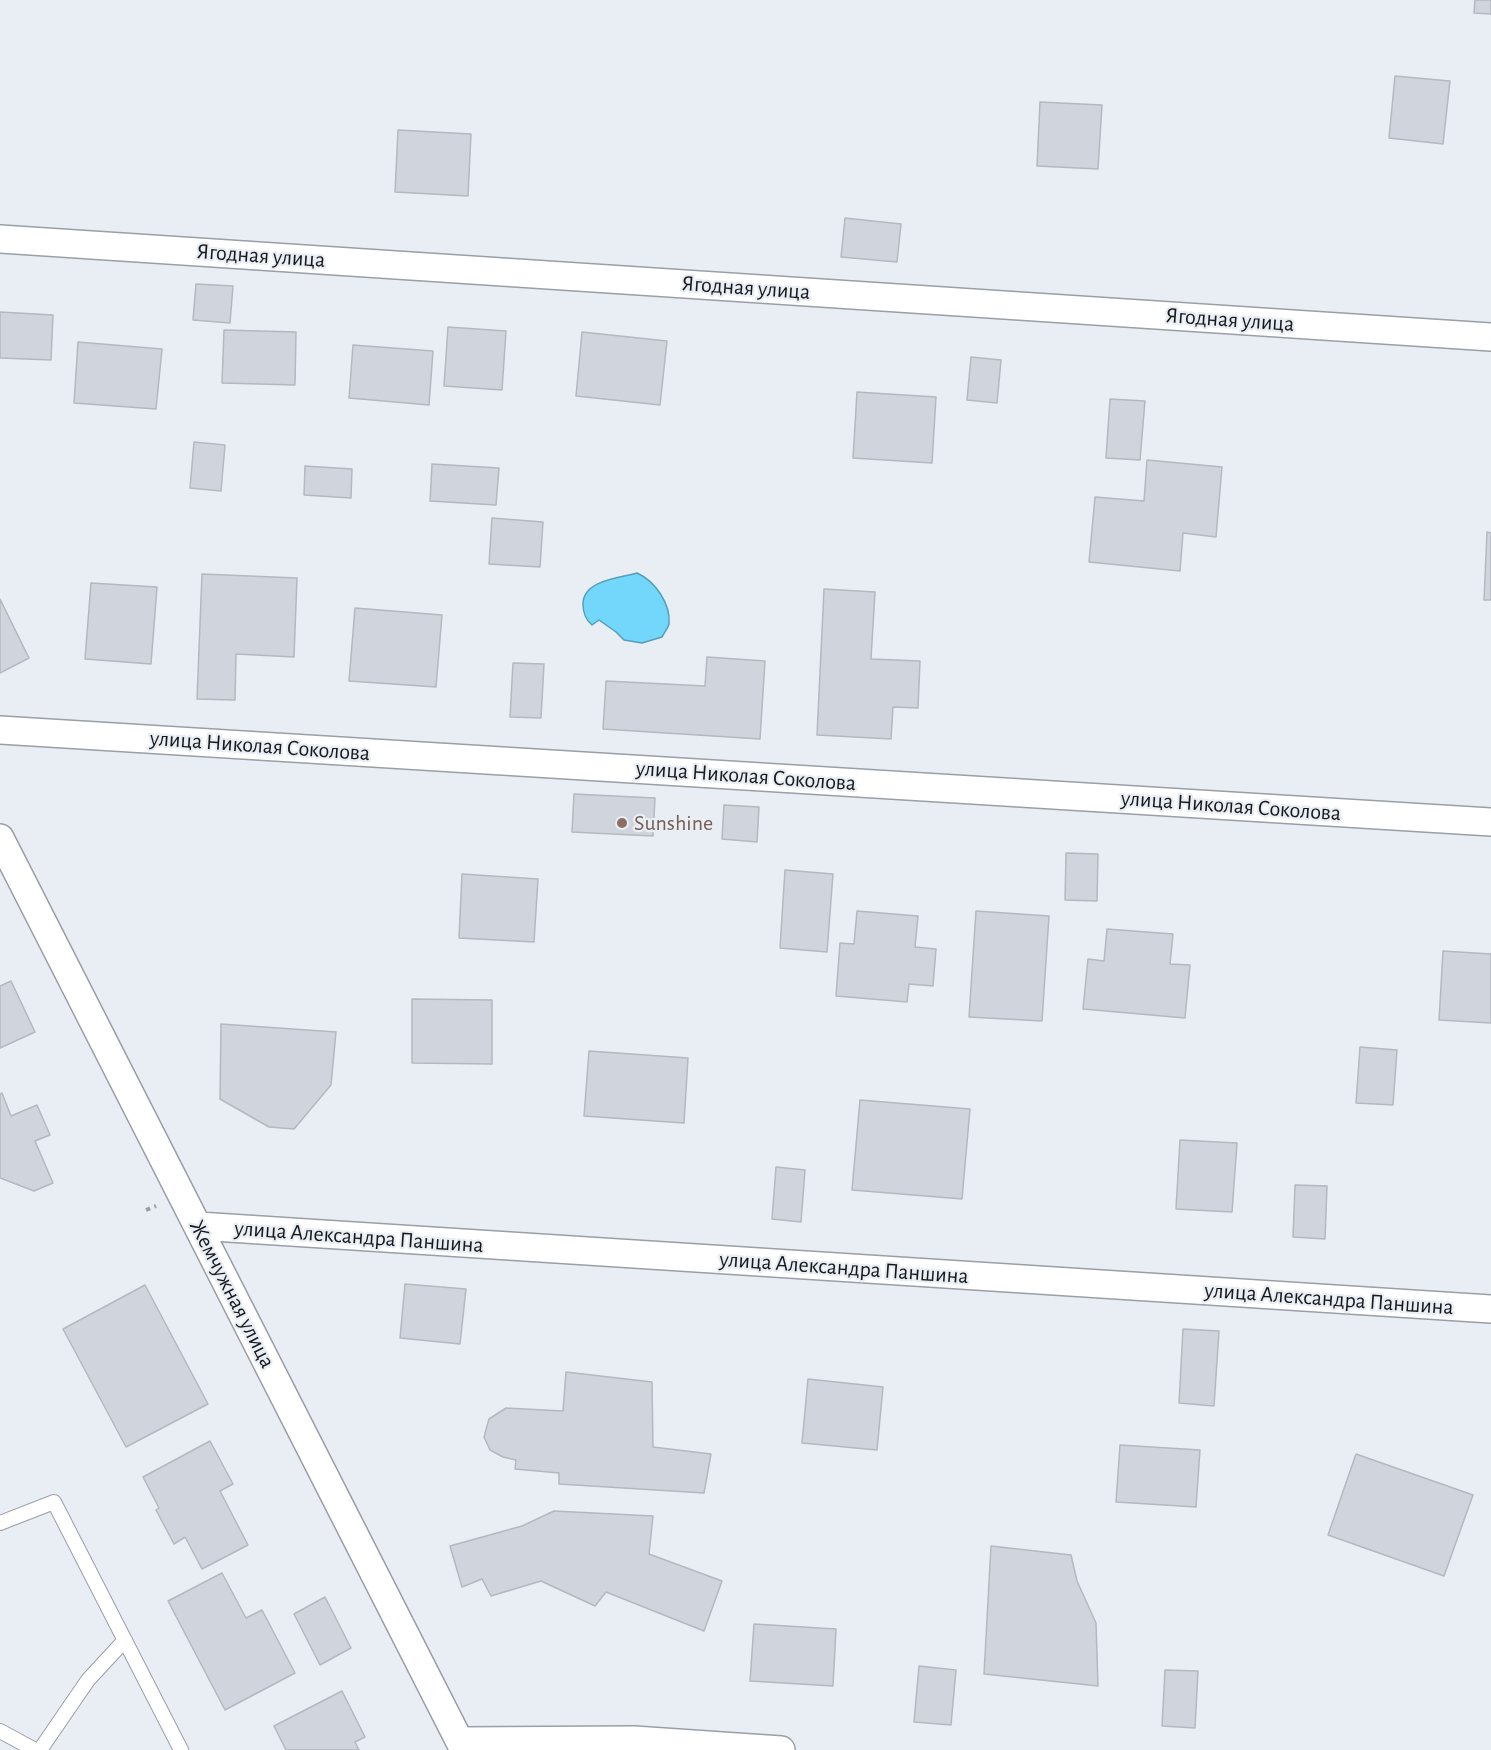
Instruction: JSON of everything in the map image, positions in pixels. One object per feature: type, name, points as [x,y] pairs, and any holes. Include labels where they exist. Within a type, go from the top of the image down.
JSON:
[{"type":"street","name":"Ягодная улица","points":[[0,239],[1491,337]]},
{"type":"street","name":"улица Николая Соколова","points":[[0,730],[1491,822]]},
{"type":"street","name":"Жемчужная улица","points":[[0,838],[462,1745]]},
{"type":"street","name":"улица Александра Паншина","points":[[198,1226],[1491,1309]]},
{"type":"street","points":[[462,1745],[634,1740],[781,1750]]},
{"type":"lane","points":[[0,1523],[54,1502],[181,1750]]},
{"type":"lane","points":[[40,1750],[88,1680],[124,1640]]},
{"type":"lane","points":[[0,1731],[34,1750]]},
{"type":"water","points":[[637,573],[656,587],[669,616],[668,626],[662,637],[642,643],[624,640],[599,620],[592,625],[586,618],[583,607],[585,596],[596,585]]},
{"type":"building","points":[[1475,0],[1491,0],[1491,14],[1474,13]]},
{"type":"building","points":[[1395,76],[1450,81],[1443,144],[1389,138]]},
{"type":"building","points":[[1040,102],[1102,105],[1098,169],[1037,166]]},
{"type":"building","points":[[398,130],[471,134],[468,196],[395,192]]},
{"type":"building","points":[[845,218],[901,224],[897,262],[841,257]]},
{"type":"building","points":[[196,284],[233,286],[230,323],[193,320]]},
{"type":"building","points":[[0,312],[53,315],[51,360],[0,358]]},
{"type":"building","points":[[448,327],[506,331],[502,390],[444,386]]},
{"type":"building","points":[[224,330],[296,332],[295,385],[222,383]]},
{"type":"building","points":[[582,332],[667,341],[660,405],[576,396]]},
{"type":"building","points":[[78,342],[162,349],[156,409],[74,403]]},
{"type":"building","points":[[353,345],[433,351],[429,405],[349,398]]},
{"type":"building","points":[[971,357],[1001,360],[997,403],[967,400]]},
{"type":"building","points":[[857,392],[936,397],[932,463],[853,458]]},
{"type":"building","points":[[1110,399],[1145,401],[1140,460],[1106,458]]},
{"type":"building","points":[[194,442],[225,445],[221,491],[190,488]]},
{"type":"building","points":[[1147,460],[1222,467],[1216,537],[1183,533],[1180,571],[1089,562],[1095,497],[1144,501]]},
{"type":"building","points":[[432,464],[499,468],[496,505],[430,501]]},
{"type":"building","points":[[305,466],[352,469],[351,498],[304,495]]},
{"type":"building","points":[[492,518],[543,522],[540,567],[489,564]]},
{"type":"building","points":[[1487,532],[1491,533],[1491,600],[1484,600]]},
{"type":"building","points":[[202,574],[297,578],[294,657],[236,654],[235,700],[197,699]]},
{"type":"building","points":[[91,583],[157,587],[151,664],[85,659]]},
{"type":"building","points":[[824,589],[875,592],[871,659],[920,661],[918,708],[893,707],[891,739],[817,735]]},
{"type":"building","points":[[0,599],[29,658],[0,673]]},
{"type":"building","points":[[355,608],[442,615],[436,687],[349,681]]},
{"type":"building","points":[[707,657],[765,661],[760,739],[603,729],[606,681],[705,686]]},
{"type":"building","points":[[513,663],[544,664],[541,718],[510,717]]},
{"type":"building","points":[[574,794],[655,798],[653,836],[572,832]]},
{"type":"building","points":[[724,805],[759,807],[757,842],[722,839]]},
{"type":"building","points":[[1066,853],[1098,854],[1097,901],[1065,900]]},
{"type":"building","points":[[785,870],[833,874],[827,952],[780,948]]},
{"type":"building","points":[[462,874],[538,879],[534,942],[459,938]]},
{"type":"building","points":[[857,911],[918,916],[915,947],[936,949],[933,986],[909,984],[907,1002],[836,996],[840,943],[854,944]]},
{"type":"building","points":[[976,911],[1049,916],[1042,1021],[969,1017]]},
{"type":"building","points":[[1107,929],[1173,934],[1170,964],[1190,965],[1185,1018],[1083,1009],[1088,959],[1104,961]]},
{"type":"building","points":[[1443,951],[1491,954],[1491,1023],[1439,1020]]},
{"type":"building","points":[[11,981],[35,1032],[0,1048],[0,986]]},
{"type":"building","points":[[412,999],[492,1000],[492,1064],[412,1063]]},
{"type":"building","points":[[221,1024],[336,1032],[331,1085],[294,1129],[269,1127],[220,1099]]},
{"type":"building","points":[[1360,1047],[1397,1050],[1393,1105],[1356,1103]]},
{"type":"building","points":[[589,1051],[688,1058],[684,1123],[584,1116]]},
{"type":"building","points":[[2,1093],[11,1116],[37,1105],[50,1135],[35,1141],[53,1183],[34,1191],[0,1178],[0,1094]]},
{"type":"building","points":[[860,1100],[970,1109],[962,1199],[852,1190]]},
{"type":"building","points":[[1180,1140],[1237,1143],[1232,1212],[1176,1209]]},
{"type":"building","points":[[776,1167],[805,1170],[801,1222],[772,1219]]},
{"type":"building","points":[[1295,1185],[1327,1186],[1325,1239],[1293,1237]]},
{"type":"building","points":[[405,1284],[466,1289],[460,1344],[400,1338]]},
{"type":"building","points":[[145,1285],[208,1404],[126,1447],[63,1329]]},
{"type":"building","points":[[1183,1329],[1219,1331],[1214,1406],[1179,1403]]},
{"type":"building","points":[[566,1372],[652,1382],[653,1447],[711,1454],[704,1493],[559,1484],[559,1473],[515,1469],[516,1460],[503,1457],[490,1450],[484,1437],[489,1419],[506,1408],[563,1411]]},
{"type":"building","points":[[808,1379],[883,1387],[877,1450],[802,1443]]},
{"type":"building","points":[[210,1441],[233,1484],[220,1491],[248,1545],[202,1569],[185,1537],[174,1544],[156,1510],[159,1508],[143,1477]]},
{"type":"building","points":[[1120,1445],[1200,1450],[1196,1507],[1116,1502]]},
{"type":"building","points":[[1356,1454],[1473,1495],[1444,1576],[1328,1535]]},
{"type":"building","points":[[554,1511],[653,1516],[649,1554],[722,1581],[704,1631],[606,1592],[595,1606],[541,1581],[491,1596],[482,1579],[462,1587],[450,1546],[522,1526]]},
{"type":"building","points":[[991,1546],[1071,1555],[1077,1581],[1096,1623],[1098,1686],[984,1674]]},
{"type":"building","points":[[222,1573],[246,1618],[262,1610],[295,1673],[225,1710],[168,1601]]},
{"type":"building","points":[[325,1597],[351,1648],[320,1665],[294,1614]]},
{"type":"building","points":[[754,1624],[836,1629],[833,1686],[750,1681]]},
{"type":"building","points":[[919,1666],[956,1670],[951,1725],[914,1722]]},
{"type":"building","points":[[1165,1670],[1198,1671],[1195,1728],[1162,1726]]},
{"type":"building","points":[[342,1691],[365,1737],[355,1742],[359,1750],[286,1750],[274,1726]]},
{"type":"place","name":"Sunshine","points":[[622,823]]}]
